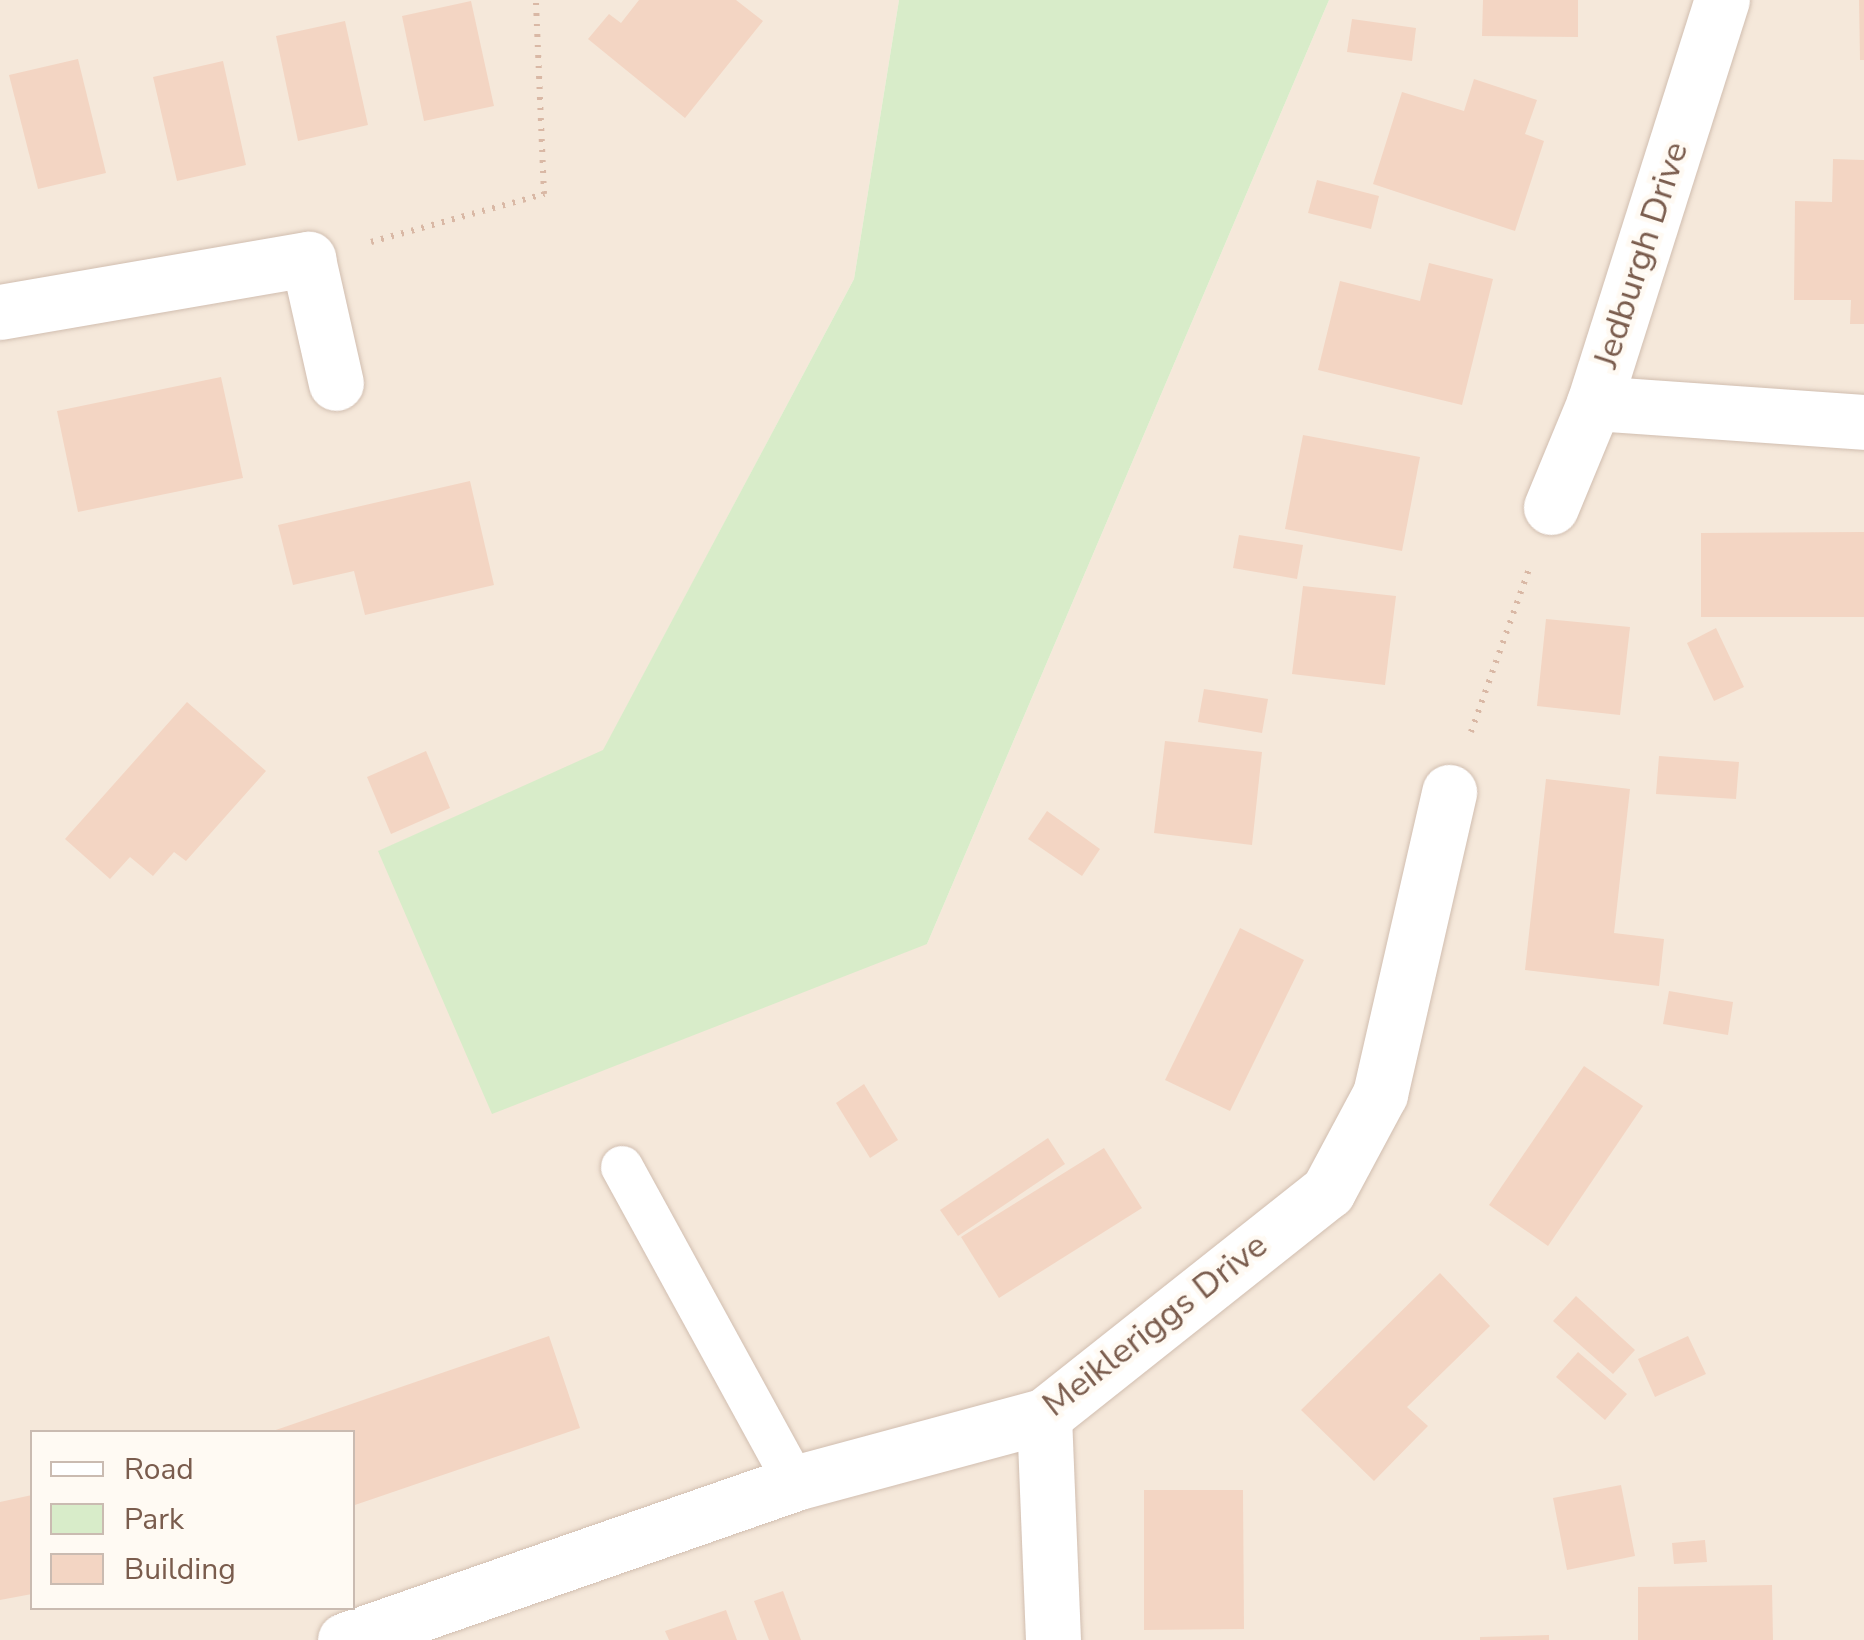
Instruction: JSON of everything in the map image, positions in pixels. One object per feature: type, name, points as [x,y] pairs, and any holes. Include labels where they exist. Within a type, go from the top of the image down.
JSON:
[{"type":"street","name":"Jedburgh Drive","points":[[1551,507],[1594,403],[1722,0]]},
{"type":"street","points":[[0,312],[308,260],[336,383]]},
{"type":"street","points":[[1594,403],[1864,422]]},
{"type":"street","name":"Meikleriggs Drive","points":[[344,1640],[795,1483],[1044,1416],[1328,1192],[1380,1094],[1449,792]]},
{"type":"street","points":[[1044,1416],[1053,1640]]},
{"type":"lane","points":[[622,1166],[795,1483]]},
{"type":"path","points":[[308,260],[544,194],[536,0]]},
{"type":"path","points":[[1449,792],[1551,507]]},
{"type":"shaded area","points":[[0,0],[899,0],[854,279],[603,751],[379,851],[927,944],[1329,0],[1864,0],[1864,1640],[0,1640]]},
{"type":"green space","points":[[899,0],[1329,0],[927,944],[492,1114],[378,851],[603,750],[854,279]]},
{"type":"building","points":[[639,0],[736,0],[763,21],[685,118],[588,39],[609,14],[621,23]]},
{"type":"building","points":[[1483,0],[1578,0],[1578,37],[1482,36]]},
{"type":"building","points":[[1859,0],[1864,0],[1864,60],[1860,60]]},
{"type":"building","points":[[471,1],[494,106],[424,121],[402,16]]},
{"type":"building","points":[[1352,19],[1416,28],[1412,61],[1347,52]]},
{"type":"building","points":[[345,21],[368,125],[298,141],[276,36]]},
{"type":"building","points":[[78,59],[106,173],[38,189],[9,75]]},
{"type":"building","points":[[223,61],[246,165],[177,181],[153,77]]},
{"type":"building","points":[[1474,79],[1537,100],[1525,134],[1544,141],[1515,231],[1373,184],[1402,92],[1464,111]]},
{"type":"building","points":[[1833,159],[1864,160],[1864,324],[1850,324],[1851,300],[1794,300],[1795,201],[1832,202]]},
{"type":"building","points":[[1317,180],[1379,196],[1371,229],[1308,213]]},
{"type":"building","points":[[1429,263],[1493,279],[1462,405],[1318,370],[1340,281],[1420,301]]},
{"type":"building","points":[[221,377],[243,478],[78,512],[57,411]]},
{"type":"building","points":[[1303,435],[1420,457],[1402,551],[1285,529]]},
{"type":"building","points":[[470,481],[494,585],[365,615],[354,571],[293,585],[278,525]]},
{"type":"building","points":[[1864,532],[1864,617],[1701,617],[1701,533]]},
{"type":"building","points":[[1239,535],[1303,545],[1297,579],[1233,568]]},
{"type":"building","points":[[1303,586],[1396,596],[1385,685],[1292,674]]},
{"type":"building","points":[[1546,619],[1630,627],[1620,715],[1537,706]]},
{"type":"building","points":[[1716,628],[1744,687],[1714,701],[1687,643]]},
{"type":"building","points":[[1204,689],[1268,699],[1262,733],[1198,722]]},
{"type":"building","points":[[187,702],[266,771],[186,861],[174,852],[153,876],[130,857],[110,879],[65,839]]},
{"type":"building","points":[[1165,741],[1262,752],[1252,845],[1154,833]]},
{"type":"building","points":[[426,751],[450,808],[391,834],[367,777]]},
{"type":"building","points":[[1659,756],[1739,762],[1736,799],[1656,794]]},
{"type":"building","points":[[1546,779],[1630,789],[1614,933],[1664,939],[1659,986],[1525,970]]},
{"type":"building","points":[[1047,811],[1100,849],[1082,876],[1028,839]]},
{"type":"building","points":[[1240,928],[1304,960],[1230,1111],[1165,1080]]},
{"type":"building","points":[[1669,991],[1733,1002],[1728,1035],[1663,1024]]},
{"type":"building","points":[[1584,1066],[1643,1106],[1548,1246],[1489,1205]]},
{"type":"building","points":[[864,1084],[898,1140],[870,1158],[836,1103]]},
{"type":"building","points":[[1048,1138],[1065,1164],[958,1236],[940,1210]]},
{"type":"building","points":[[1104,1148],[1142,1208],[999,1298],[961,1237]]},
{"type":"building","points":[[1440,1273],[1490,1326],[1407,1407],[1428,1426],[1374,1481],[1301,1410]]},
{"type":"building","points":[[1576,1296],[1635,1350],[1613,1374],[1553,1321]]},
{"type":"building","points":[[549,1336],[580,1428],[355,1505],[355,1430],[276,1430]]},
{"type":"building","points":[[1688,1336],[1706,1374],[1655,1397],[1638,1359]]},
{"type":"building","points":[[1578,1352],[1627,1394],[1605,1420],[1556,1377]]},
{"type":"building","points":[[1621,1485],[1635,1556],[1567,1570],[1553,1498]]},
{"type":"building","points":[[1144,1490],[1243,1490],[1244,1629],[1144,1630]]},
{"type":"building","points":[[30,1495],[30,1594],[0,1600],[0,1502]]},
{"type":"building","points":[[1705,1540],[1707,1562],[1674,1564],[1672,1543]]},
{"type":"building","points":[[1772,1585],[1773,1640],[1638,1640],[1638,1587]]},
{"type":"building","points":[[783,1591],[801,1640],[769,1640],[754,1601]]},
{"type":"building","points":[[726,1610],[737,1640],[669,1640],[665,1631]]},
{"type":"building","points":[[1549,1635],[1549,1640],[1480,1640],[1480,1637]]}]
